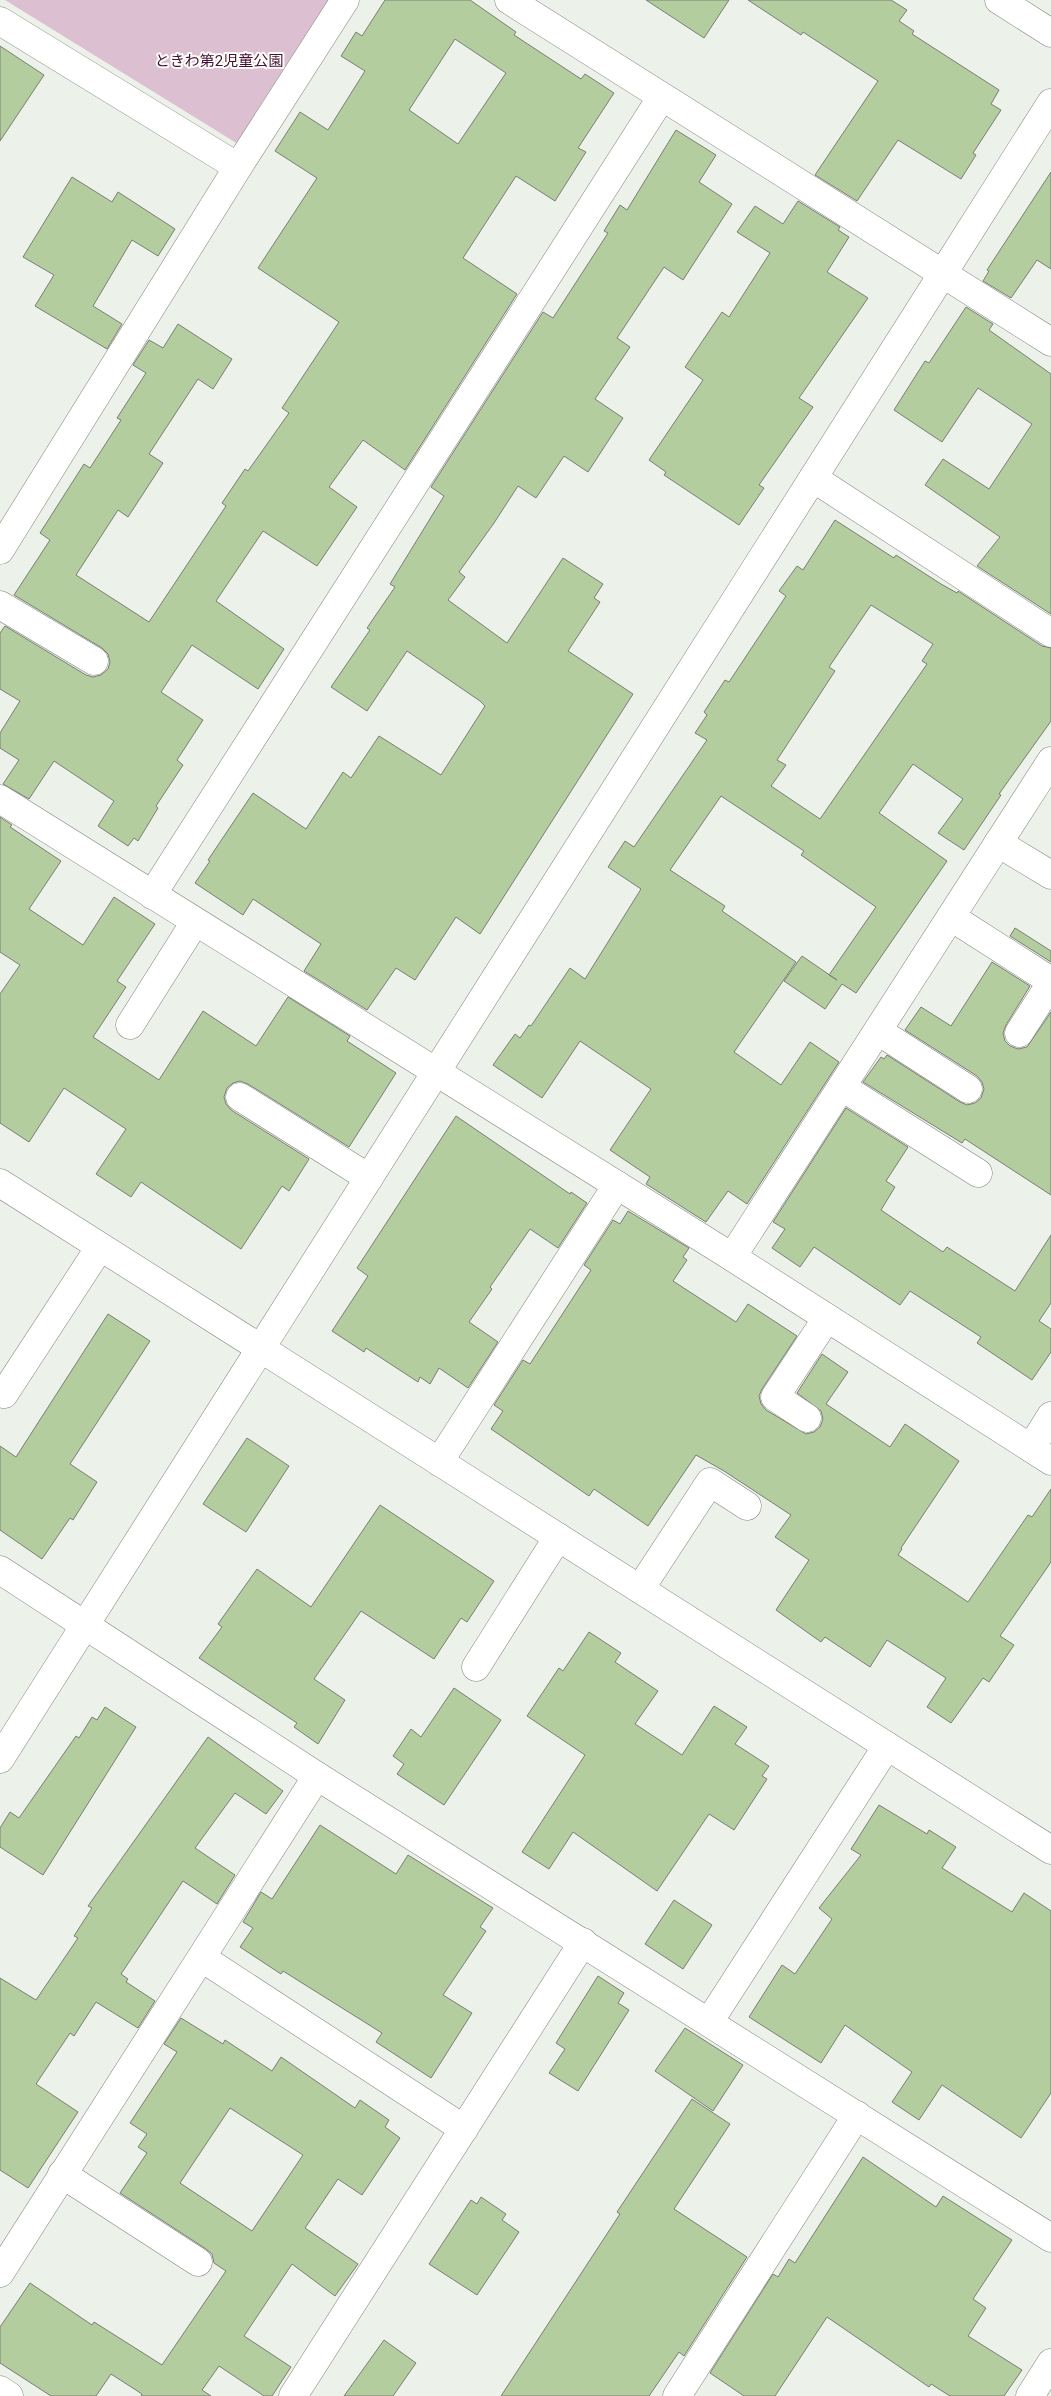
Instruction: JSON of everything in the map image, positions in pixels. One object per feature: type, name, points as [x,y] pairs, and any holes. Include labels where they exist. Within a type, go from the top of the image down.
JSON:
[{"type":"street","points":[[0,550],[238,167],[346,0]]},
{"type":"street","points":[[509,0],[661,98],[1051,342]]},
{"type":"street","points":[[999,0],[1051,33]]},
{"type":"street","points":[[0,21],[238,167]]},
{"type":"street","points":[[152,895],[661,98]]},
{"type":"street","points":[[0,1759],[1051,103]]},
{"type":"street","points":[[813,478],[1051,633]]},
{"type":"street","points":[[0,605],[94,661]]},
{"type":"street","points":[[732,1257],[1051,761]]},
{"type":"street","points":[[0,799],[732,1257],[1041,1454],[1051,1416]]},
{"type":"street","points":[[998,843],[1051,876]]},
{"type":"street","points":[[951,917],[1051,982],[1019,1033]]},
{"type":"street","points":[[130,1025],[195,922]]},
{"type":"street","points":[[878,1030],[968,1089]]},
{"type":"street","points":[[842,1087],[978,1173]]},
{"type":"street","points":[[240,1097],[369,1178]]},
{"type":"street","points":[[0,1183],[1051,1850]]},
{"type":"street","points":[[439,1462],[617,1185]]},
{"type":"street","points":[[4,1394],[100,1247]]},
{"type":"street","points":[[807,1418],[775,1397],[827,1318]]},
{"type":"street","points":[[640,1589],[710,1482],[747,1506]]},
{"type":"street","points":[[476,1667],[558,1537]]},
{"type":"street","points":[[0,1570],[317,1776],[1051,2238]]},
{"type":"street","points":[[710,2022],[887,1746]]},
{"type":"street","points":[[0,2273],[317,1776]]},
{"type":"street","points":[[293,2396],[583,1942]]},
{"type":"street","points":[[202,1958],[464,2129]]},
{"type":"street","points":[[677,2396],[857,2115]]},
{"type":"street","points":[[62,2174],[198,2262]]},
{"type":"street","points":[[1030,2396],[1051,2363]]},
{"type":"street","points":[[0,2390],[9,2396]]},
{"type":"green space","name":"ときわ第2児童公園","points":[[5,0],[329,0],[238,144]]},
{"type":"building","points":[[385,0],[470,0],[516,32],[514,35],[581,79],[585,74],[614,93],[578,148],[586,152],[555,201],[516,176],[463,258],[517,294],[405,470],[363,440],[329,487],[357,507],[317,566],[263,531],[216,601],[284,649],[258,689],[192,645],[161,692],[203,720],[177,760],[183,765],[156,806],[158,808],[138,841],[134,838],[128,846],[98,826],[114,801],[54,761],[29,799],[3,784],[19,760],[0,748],[0,733],[20,701],[0,689],[0,633],[5,626],[86,675],[93,677],[101,675],[108,669],[110,662],[108,654],[102,648],[14,595],[50,540],[40,533],[84,464],[90,468],[121,420],[117,418],[146,373],[133,365],[149,340],[163,348],[178,324],[232,359],[213,389],[198,379],[149,454],[163,463],[128,517],[118,510],[76,575],[149,622],[226,506],[222,503],[245,469],[248,471],[289,413],[282,408],[339,322],[258,268],[317,178],[275,151],[300,112],[328,130],[365,71],[341,56],[356,32],[362,36]],"holes":[[[455,39],[506,73],[458,144],[409,110]]]},
{"type":"building","points":[[646,0],[729,0],[704,38]]},
{"type":"building","points":[[748,0],[891,0],[907,10],[899,21],[914,31],[912,34],[999,90],[991,104],[1001,110],[973,153],[976,155],[961,179],[898,140],[857,201],[815,175],[878,81],[803,32],[801,35]]},
{"type":"building","points":[[0,46],[44,75],[0,141]]},
{"type":"building","points":[[676,130],[716,155],[699,182],[732,204],[683,280],[664,267],[617,338],[630,347],[595,399],[623,418],[588,472],[564,456],[536,498],[518,486],[459,572],[465,577],[448,600],[507,643],[563,558],[603,584],[594,598],[600,602],[568,651],[633,694],[480,934],[456,917],[415,980],[396,968],[367,1010],[304,971],[321,944],[253,899],[243,915],[195,883],[210,861],[208,860],[253,793],[306,829],[343,772],[351,778],[379,736],[441,775],[485,706],[480,701],[407,651],[367,711],[331,687],[370,630],[367,628],[395,587],[390,584],[444,496],[431,487],[543,312],[553,318],[608,233],[604,231],[620,205],[627,210]]},
{"type":"building","points":[[1051,172],[1051,269],[1037,260],[1011,298],[983,281],[989,271],[987,270]]},
{"type":"building","points":[[72,177],[112,202],[118,192],[175,229],[158,256],[132,240],[93,306],[122,324],[107,349],[35,306],[54,275],[23,257]]},
{"type":"building","points":[[798,201],[840,227],[838,230],[849,237],[827,272],[868,298],[799,398],[813,407],[759,485],[764,488],[739,525],[664,475],[666,472],[649,460],[703,380],[685,367],[722,312],[729,317],[770,253],[737,232],[755,206],[783,224]]},
{"type":"building","points":[[966,307],[993,324],[989,330],[1051,374],[1051,614],[977,566],[1000,537],[925,485],[943,459],[989,489],[1032,424],[978,388],[942,442],[894,410],[925,361],[929,363]]},
{"type":"building","points":[[835,520],[894,558],[896,555],[941,584],[957,593],[958,591],[1042,646],[1051,648],[1051,721],[999,794],[1001,795],[964,850],[938,833],[963,799],[913,764],[879,813],[947,861],[856,993],[842,984],[825,1009],[784,981],[802,956],[829,975],[876,907],[801,855],[804,851],[721,796],[670,870],[725,906],[722,911],[796,962],[734,1052],[781,1085],[810,1042],[839,1062],[747,1204],[728,1191],[706,1222],[646,1184],[650,1177],[610,1150],[651,1089],[580,1041],[542,1098],[493,1065],[515,1034],[520,1038],[529,1025],[531,1026],[570,968],[585,979],[641,889],[608,867],[625,841],[634,847],[707,740],[695,733],[707,715],[704,712],[725,680],[729,682],[786,596],[779,591],[797,566],[803,570]],"holes":[[[871,605],[933,644],[922,661],[927,664],[820,819],[771,786],[786,765],[777,760],[835,671],[829,667]]]},
{"type":"building","points":[[0,817],[12,825],[10,827],[61,861],[29,909],[83,945],[114,897],[155,924],[117,981],[126,987],[93,1037],[159,1080],[203,1011],[256,1046],[288,997],[350,1036],[347,1041],[396,1073],[349,1147],[248,1084],[240,1081],[233,1083],[227,1088],[224,1097],[226,1104],[231,1110],[309,1159],[289,1191],[282,1186],[241,1249],[141,1182],[131,1197],[96,1174],[126,1129],[64,1088],[29,1142],[0,1123],[0,994],[20,965],[0,952]]},
{"type":"building","points":[[1015,928],[1051,951],[1051,962],[1010,936]]},
{"type":"building","points":[[992,962],[1030,986],[1003,1033],[1005,1041],[1010,1046],[1018,1049],[1027,1047],[1051,1012],[1051,1195],[965,1139],[962,1143],[863,1082],[881,1057],[884,1059],[887,1055],[960,1102],[967,1105],[975,1103],[981,1098],[984,1089],[982,1082],[977,1076],[905,1030],[921,1007],[951,1026]]},
{"type":"building","points":[[846,1108],[908,1147],[886,1181],[895,1187],[881,1210],[943,1252],[947,1247],[1015,1291],[1051,1235],[1051,1303],[1039,1321],[1051,1329],[1051,1352],[1032,1380],[977,1343],[981,1337],[910,1291],[900,1305],[814,1247],[800,1267],[772,1248],[785,1229],[773,1222]]},
{"type":"building","points":[[456,1116],[570,1194],[571,1192],[587,1203],[558,1248],[530,1229],[490,1287],[492,1289],[469,1322],[498,1342],[468,1388],[439,1368],[430,1384],[420,1377],[418,1382],[366,1348],[364,1352],[332,1331],[368,1276],[357,1268]]},
{"type":"building","points":[[628,1211],[689,1248],[683,1257],[687,1260],[673,1281],[736,1322],[748,1304],[797,1336],[759,1396],[761,1404],[766,1410],[806,1434],[814,1432],[820,1427],[823,1419],[821,1411],[797,1393],[822,1354],[848,1372],[826,1404],[890,1447],[905,1424],[959,1461],[898,1555],[968,1602],[1028,1515],[1032,1517],[1051,1489],[1051,1562],[1000,1636],[1014,1645],[989,1682],[983,1678],[951,1723],[927,1707],[946,1678],[887,1640],[870,1667],[825,1637],[821,1642],[776,1610],[809,1560],[775,1537],[791,1515],[724,1471],[696,1455],[648,1526],[594,1489],[589,1496],[491,1429],[503,1411],[494,1405],[523,1360],[530,1364],[591,1270],[584,1265],[613,1220],[620,1224]]},
{"type":"building","points":[[108,1314],[150,1341],[70,1464],[97,1482],[73,1520],[70,1518],[42,1559],[0,1530],[0,1446],[16,1457]]},
{"type":"building","points":[[247,1438],[289,1466],[246,1532],[203,1504]]},
{"type":"building","points":[[380,1505],[494,1581],[467,1622],[461,1618],[434,1659],[361,1611],[314,1679],[345,1700],[318,1744],[294,1727],[297,1723],[199,1658],[222,1627],[218,1624],[257,1569],[311,1607]]},
{"type":"building","points":[[589,1632],[621,1653],[615,1662],[658,1691],[635,1724],[682,1755],[714,1706],[747,1727],[735,1744],[769,1766],[762,1776],[767,1779],[734,1830],[709,1814],[657,1891],[573,1832],[549,1869],[522,1852],[585,1755],[527,1716],[559,1668],[563,1671]]},
{"type":"building","points":[[454,1688],[501,1720],[444,1805],[397,1774],[404,1764],[393,1756],[411,1729],[421,1737]]},
{"type":"building","points":[[105,1707],[136,1727],[43,1875],[0,1847],[0,1828],[10,1812],[19,1818],[76,1736],[79,1738],[92,1717],[97,1720]]},
{"type":"building","points":[[208,1737],[283,1791],[266,1814],[235,1793],[195,1848],[235,1875],[217,1904],[183,1881],[121,1974],[128,1979],[126,1982],[155,2001],[138,2028],[96,2002],[74,2036],[70,2033],[36,2084],[78,2112],[28,2188],[0,2170],[0,1978],[36,2000],[78,1938],[74,1936],[92,1908],[88,1906]]},
{"type":"building","points":[[879,1805],[927,1834],[929,1830],[956,1847],[942,1868],[1012,1912],[1024,1893],[1051,1911],[1051,2093],[1021,2138],[942,2085],[919,2120],[892,2102],[912,2072],[845,2025],[821,2063],[749,2017],[782,1965],[795,1974],[832,1919],[819,1908],[861,1855],[851,1849]]},
{"type":"building","points":[[320,1825],[396,1874],[408,1855],[493,1908],[480,1927],[486,1931],[443,1995],[472,2013],[431,2078],[376,2042],[382,2033],[283,1971],[281,1974],[240,1947],[253,1928],[243,1922],[261,1892],[272,1899]]},
{"type":"building","points":[[674,1900],[712,1925],[683,1969],[645,1944]]},
{"type":"building","points":[[598,1976],[624,1993],[618,2003],[629,2010],[578,2091],[549,2073],[565,2049],[556,2043]]},
{"type":"building","points":[[181,2018],[223,2044],[225,2040],[272,2071],[281,2057],[355,2108],[360,2100],[389,2120],[385,2127],[400,2138],[362,2195],[338,2179],[305,2228],[358,2264],[335,2296],[292,2264],[244,2336],[291,2367],[272,2396],[264,2396],[219,2366],[202,2390],[211,2396],[141,2396],[142,2394],[111,2374],[96,2396],[51,2396],[0,2363],[0,2327],[30,2283],[92,2325],[94,2322],[162,2365],[226,2271],[214,2263],[212,2254],[206,2249],[120,2193],[147,2153],[138,2147],[147,2134],[130,2123],[177,2052],[164,2044]],"holes":[[[230,2108],[303,2155],[252,2231],[180,2183]]]},
{"type":"building","points":[[685,2028],[743,2065],[713,2111],[655,2071]]},
{"type":"building","points":[[692,2099],[730,2124],[674,2209],[747,2257],[684,2356],[679,2352],[649,2396],[501,2396],[620,2214],[617,2212]]},
{"type":"building","points":[[863,2157],[936,2207],[943,2196],[1012,2240],[973,2299],[986,2308],[968,2336],[1022,2370],[1004,2396],[950,2396],[931,2384],[929,2387],[827,2317],[775,2396],[744,2396],[710,2373],[773,2274],[778,2277],[789,2259],[795,2263]]},
{"type":"building","points":[[481,2197],[506,2214],[502,2220],[519,2232],[477,2295],[429,2264],[471,2200],[477,2204]]},
{"type":"building","points":[[384,2340],[416,2363],[393,2396],[344,2396]]}]
